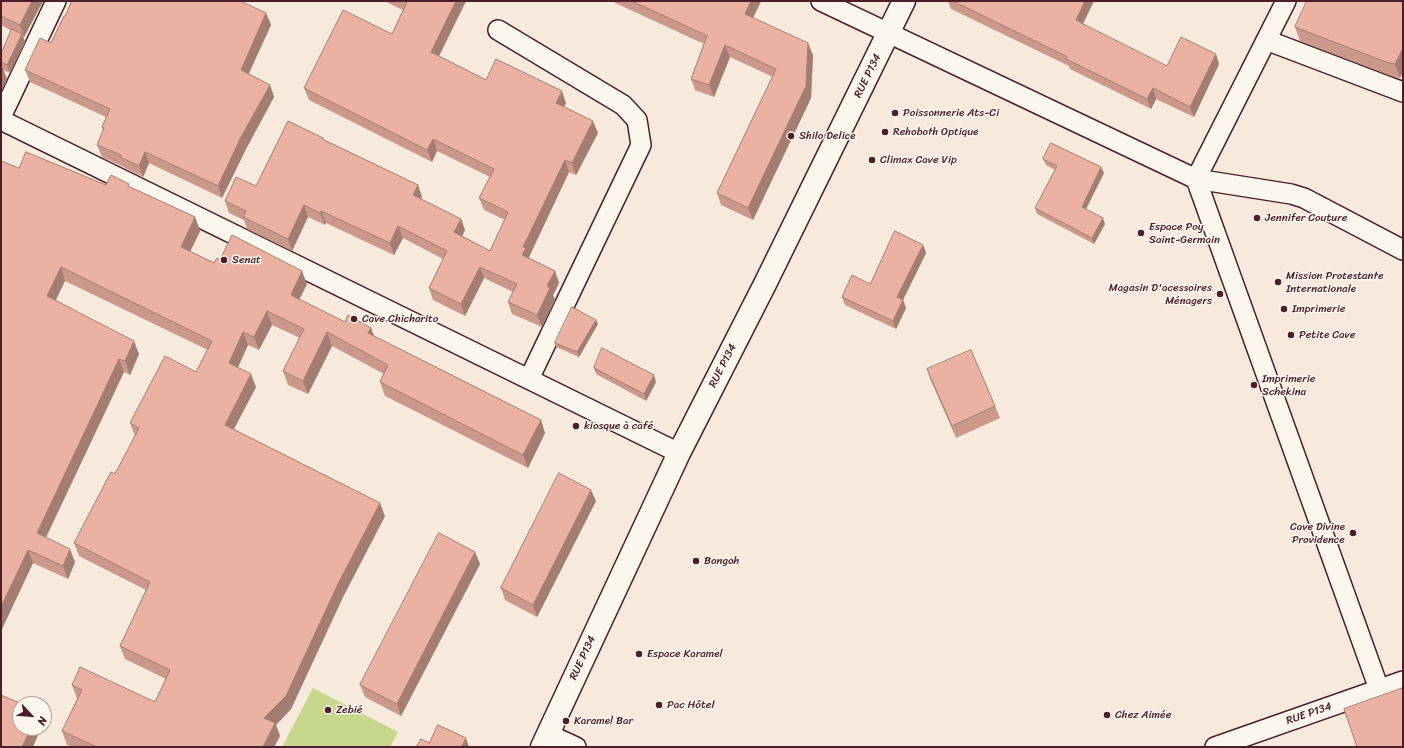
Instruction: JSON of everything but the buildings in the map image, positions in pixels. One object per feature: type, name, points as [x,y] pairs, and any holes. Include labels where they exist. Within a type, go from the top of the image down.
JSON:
[{"type":"street","points":[[56,1],[1,118],[680,453]]},
{"type":"street","points":[[821,1],[1196,179],[1291,194],[1304,198],[1403,250]]},
{"type":"street","name":"RUE P134","points":[[576,747],[545,741],[680,453],[904,1]]},
{"type":"street","points":[[1286,1],[1196,179],[1379,689]]},
{"type":"street","points":[[498,30],[623,105],[637,120],[641,145],[529,379]]},
{"type":"street","points":[[1266,40],[1403,92]]},
{"type":"street","name":"RUE P134","points":[[1215,747],[1403,681]]},
{"type":"green space","name":"Zebié","points":[[313,688],[398,732],[390,747],[282,747]]},
{"type":"place","name":"Poissonnerie Ats-Ci","points":[[895,113]]},
{"type":"place","name":"Rehoboth Optique","points":[[885,132]]},
{"type":"place","name":"Shilo Delice","points":[[791,136]]},
{"type":"place","name":"Climax Cave Vip","points":[[872,160]]},
{"type":"place","name":"Jennifer Couture","points":[[1257,218]]},
{"type":"place","name":"Espace Poy Saint-Germain","points":[[1141,233]]},
{"type":"place","name":"Senat","points":[[224,260]]},
{"type":"place","name":"Mission Protestante Internationale","points":[[1278,282]]},
{"type":"place","name":"Magasin D'acessoires Ménagers","points":[[1220,294]]},
{"type":"place","name":"Imprimerie","points":[[1284,309]]},
{"type":"place","name":"Cave Chicharito","points":[[354,319]]},
{"type":"place","name":"Petite Cave","points":[[1291,335]]},
{"type":"place","name":"Imprimerie Schekina","points":[[1254,385]]},
{"type":"place","name":"kiosque à café","points":[[576,426]]},
{"type":"place","name":"Cave Divine Providence","points":[[1353,533]]},
{"type":"place","name":"Bongoh","points":[[696,561]]},
{"type":"place","name":"Espace Karamel","points":[[639,654]]},
{"type":"place","name":"Pac Hôtel","points":[[659,705]]},
{"type":"place","name":"Zebié","points":[[328,710]]},
{"type":"place","name":"Chez Aimée","points":[[1107,715]]},
{"type":"place","name":"Karamel Bar","points":[[566,721]]}]
